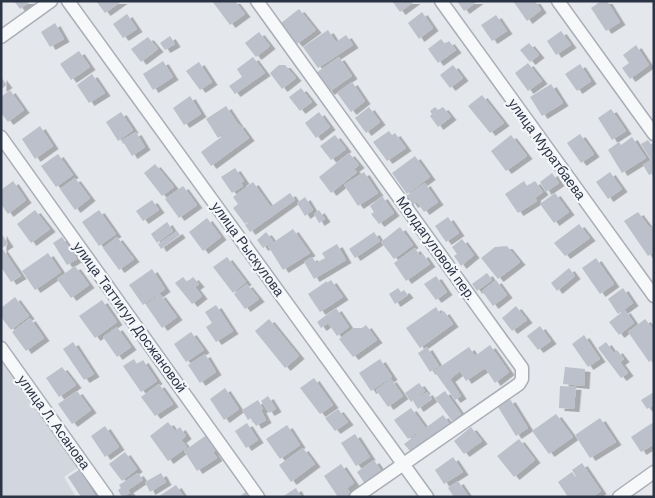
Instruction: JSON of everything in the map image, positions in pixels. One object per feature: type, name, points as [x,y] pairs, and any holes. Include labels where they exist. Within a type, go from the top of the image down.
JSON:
[{"type":"street","points":[[1,37],[51,1]]},
{"type":"street","name":"улица Рыскулова","points":[[68,1],[427,497]]},
{"type":"street","name":"Молдагуловой пер.","points":[[257,1],[522,368],[522,379],[519,384],[403,463]]},
{"type":"street","name":"улица Муратбаева","points":[[441,1],[654,296]]},
{"type":"street","points":[[558,1],[654,134]]},
{"type":"street","name":"улица Таттигул Досжановой","points":[[1,137],[258,497]]},
{"type":"street","name":"улица Л. Асанова","points":[[1,348],[108,497]]},
{"type":"street","points":[[356,497],[403,463]]},
{"type":"street","points":[[619,497],[654,472]]},
{"type":"shaded area","points":[[1,361],[77,468],[64,477],[76,497],[1,497]]},
{"type":"building","points":[[14,1],[31,1],[20,9]]},
{"type":"building","points":[[96,1],[122,1],[105,13]]},
{"type":"building","points":[[212,1],[235,1],[245,14],[230,25]]},
{"type":"building","points":[[392,1],[415,1],[400,12]]},
{"type":"building","points":[[457,1],[478,1],[464,11]]},
{"type":"building","points":[[513,1],[535,1],[541,10],[527,21]]},
{"type":"building","points":[[601,1],[607,1],[620,22],[606,31],[591,8]]},
{"type":"building","points":[[299,9],[316,30],[297,44],[281,23]]},
{"type":"building","points":[[422,12],[433,28],[419,39],[408,23]]},
{"type":"building","points":[[127,14],[137,29],[123,38],[113,24]]},
{"type":"building","points":[[496,15],[507,31],[492,41],[481,25]]},
{"type":"building","points":[[55,23],[64,39],[50,47],[41,32]]},
{"type":"building","points":[[328,30],[336,42],[346,35],[353,45],[318,68],[303,47]]},
{"type":"building","points":[[561,31],[571,45],[556,55],[547,41]]},
{"type":"building","points":[[259,32],[270,46],[256,57],[245,43]]},
{"type":"building","points":[[170,36],[175,44],[165,50],[160,43]]},
{"type":"building","points":[[148,37],[158,49],[141,62],[131,49]]},
{"type":"building","points":[[441,39],[445,44],[449,41],[456,50],[438,63],[428,49]]},
{"type":"building","points":[[529,43],[539,55],[530,62],[520,50]]},
{"type":"building","points":[[636,45],[649,65],[630,79],[622,68],[629,63],[623,55]]},
{"type":"building","points":[[79,51],[90,67],[71,80],[60,64]]},
{"type":"building","points":[[253,57],[265,73],[235,94],[229,86],[242,77],[237,69]]},
{"type":"building","points":[[339,57],[352,76],[329,92],[316,73]]},
{"type":"building","points":[[163,61],[173,77],[153,90],[143,74]]},
{"type":"building","points":[[199,62],[212,82],[200,90],[186,71]]},
{"type":"building","points":[[528,63],[542,81],[528,91],[515,73]]},
{"type":"building","points":[[580,64],[591,81],[577,91],[565,74]]},
{"type":"building","points":[[279,65],[285,65],[296,78],[282,89],[270,73]]},
{"type":"building","points":[[453,65],[463,78],[450,88],[440,75]]},
{"type":"building","points":[[92,74],[105,93],[89,103],[77,85]]},
{"type":"building","points":[[1,77],[7,85],[1,89]]},
{"type":"building","points":[[352,82],[365,101],[351,112],[337,93]]},
{"type":"building","points":[[551,84],[563,103],[542,116],[530,97]]},
{"type":"building","points":[[301,88],[312,102],[300,111],[289,97]]},
{"type":"building","points":[[10,90],[24,110],[8,122],[1,113],[1,97]]},
{"type":"building","points":[[482,95],[504,123],[490,133],[468,106]]},
{"type":"building","points":[[190,96],[201,114],[184,125],[173,108]]},
{"type":"building","points":[[226,106],[238,124],[218,138],[206,119]]},
{"type":"building","points":[[369,107],[380,122],[366,133],[355,118]]},
{"type":"building","points":[[435,107],[438,110],[443,107],[451,117],[438,127],[430,116],[432,114],[430,111]]},
{"type":"building","points":[[611,109],[626,131],[612,140],[598,118]]},
{"type":"building","points":[[121,112],[133,130],[118,141],[106,122]]},
{"type":"building","points":[[319,112],[330,127],[316,138],[305,123]]},
{"type":"building","points":[[239,124],[249,138],[211,166],[201,152]]},
{"type":"building","points":[[40,126],[53,146],[35,159],[22,139]]},
{"type":"building","points":[[389,131],[392,135],[395,133],[406,148],[387,161],[373,142]]},
{"type":"building","points":[[136,132],[145,147],[132,156],[122,140]]},
{"type":"building","points":[[580,134],[594,154],[581,163],[567,143]]},
{"type":"building","points":[[335,135],[346,149],[331,160],[320,146]]},
{"type":"building","points":[[511,135],[527,156],[506,171],[491,151]]},
{"type":"building","points":[[632,137],[646,158],[622,173],[608,150],[619,142],[621,145]]},
{"type":"building","points":[[648,140],[654,149],[654,172],[649,175],[643,165],[651,160],[641,144]]},
{"type":"building","points":[[349,153],[359,165],[354,169],[357,172],[331,193],[319,177]]},
{"type":"building","points":[[58,154],[73,175],[56,187],[41,166]]},
{"type":"building","points":[[415,156],[430,177],[407,194],[392,173]]},
{"type":"building","points":[[155,164],[174,187],[162,196],[144,173]]},
{"type":"building","points":[[235,168],[244,181],[241,183],[243,186],[232,193],[221,177]]},
{"type":"building","points":[[364,172],[378,193],[358,206],[344,185]]},
{"type":"building","points":[[610,172],[622,189],[608,199],[596,182]]},
{"type":"building","points":[[552,173],[559,183],[546,192],[540,182]]},
{"type":"building","points":[[75,178],[90,198],[75,210],[60,189]]},
{"type":"building","points":[[13,181],[26,200],[8,214],[1,204],[1,190]]},
{"type":"building","points":[[524,181],[527,186],[535,181],[543,192],[535,198],[537,201],[518,213],[505,194]]},
{"type":"building","points":[[253,182],[270,206],[245,224],[233,208],[238,204],[233,197]]},
{"type":"building","points":[[425,183],[438,202],[424,212],[417,202],[413,205],[406,196]]},
{"type":"building","points":[[183,186],[197,205],[179,218],[165,199]]},
{"type":"building","points":[[290,193],[295,200],[250,232],[245,225]]},
{"type":"building","points":[[555,193],[569,212],[554,223],[540,204]]},
{"type":"building","points":[[382,196],[394,213],[379,224],[371,214],[374,212],[370,206]]},
{"type":"building","points":[[305,197],[313,210],[305,216],[297,203]]},
{"type":"building","points":[[152,200],[159,210],[143,221],[136,211]]},
{"type":"building","points":[[35,210],[50,229],[31,243],[17,224]]},
{"type":"building","points":[[99,210],[116,234],[99,246],[82,222]]},
{"type":"building","points":[[319,210],[325,219],[319,223],[314,214]]},
{"type":"building","points":[[638,212],[650,228],[654,230],[654,252],[648,256],[624,221]]},
{"type":"building","points":[[448,217],[459,233],[446,242],[435,226]]},
{"type":"building","points":[[207,218],[221,237],[203,251],[189,232]]},
{"type":"building","points":[[167,222],[173,231],[157,243],[151,234]]},
{"type":"building","points":[[579,224],[590,238],[565,256],[554,243]]},
{"type":"building","points":[[400,227],[413,245],[394,259],[381,242]]},
{"type":"building","points":[[293,229],[310,253],[283,270],[268,246]]},
{"type":"building","points":[[177,231],[180,235],[161,249],[158,244]]},
{"type":"building","points":[[266,232],[273,241],[263,248],[257,240]]},
{"type":"building","points":[[374,232],[380,241],[355,258],[349,249]]},
{"type":"building","points":[[1,233],[8,244],[2,248],[21,276],[11,282],[1,267]]},
{"type":"building","points":[[62,237],[77,259],[67,265],[53,243]]},
{"type":"building","points":[[117,237],[134,259],[119,270],[103,248]]},
{"type":"building","points":[[462,239],[474,255],[461,266],[454,256],[457,254],[452,247]]},
{"type":"building","points":[[337,244],[346,260],[314,279],[304,262],[312,257],[316,263],[325,258],[322,253]]},
{"type":"building","points":[[507,246],[520,262],[498,279],[481,258],[495,247]]},
{"type":"building","points":[[415,248],[420,256],[423,254],[430,264],[406,281],[394,263]]},
{"type":"building","points":[[48,253],[61,272],[35,290],[22,271]]},
{"type":"building","points":[[227,257],[246,282],[233,293],[213,267]]},
{"type":"building","points":[[596,258],[614,284],[600,294],[582,268]]},
{"type":"building","points":[[75,266],[89,285],[71,298],[57,279]]},
{"type":"building","points":[[569,268],[575,276],[557,291],[551,283]]},
{"type":"building","points":[[152,269],[165,289],[143,305],[129,285]]},
{"type":"building","points":[[487,273],[492,280],[477,291],[472,284]]},
{"type":"building","points":[[436,276],[447,292],[436,300],[424,284]]},
{"type":"building","points":[[183,277],[187,282],[193,277],[199,284],[195,287],[202,296],[192,304],[175,283]]},
{"type":"building","points":[[331,280],[343,297],[320,312],[308,294]]},
{"type":"building","points":[[496,280],[507,295],[493,306],[482,291]]},
{"type":"building","points":[[247,284],[259,299],[245,309],[234,294]]},
{"type":"building","points":[[398,288],[401,292],[404,290],[408,295],[395,304],[389,294]]},
{"type":"building","points":[[623,288],[633,303],[618,314],[608,299]]},
{"type":"building","points":[[160,294],[177,317],[162,328],[146,305]]},
{"type":"building","points":[[15,297],[29,316],[11,330],[1,317],[1,308]]},
{"type":"building","points":[[102,300],[117,322],[95,338],[79,316]]},
{"type":"building","points":[[216,305],[233,331],[216,342],[206,327],[212,323],[205,312]]},
{"type":"building","points":[[516,306],[527,320],[512,331],[502,318]]},
{"type":"building","points":[[436,307],[440,314],[444,311],[453,324],[420,348],[406,328]]},
{"type":"building","points":[[336,308],[349,327],[337,336],[328,323],[321,328],[317,322]]},
{"type":"building","points":[[625,310],[634,323],[619,335],[609,322]]},
{"type":"building","points":[[30,318],[44,338],[26,351],[12,332]]},
{"type":"building","points":[[269,319],[299,356],[285,368],[255,331]]},
{"type":"building","points":[[645,319],[654,330],[654,358],[649,362],[628,332]]},
{"type":"building","points":[[366,325],[377,340],[353,357],[339,339],[354,328],[362,328]]},
{"type":"building","points":[[540,326],[551,341],[538,350],[527,336]]},
{"type":"building","points":[[117,327],[131,347],[117,357],[103,337]]},
{"type":"building","points":[[191,332],[204,350],[186,362],[174,344]]},
{"type":"building","points":[[584,335],[600,359],[588,367],[572,344]]},
{"type":"building","points":[[73,342],[94,374],[84,380],[63,349]]},
{"type":"building","points":[[606,342],[614,353],[617,350],[624,359],[620,362],[628,373],[621,378],[598,348]]},
{"type":"building","points":[[490,345],[509,372],[495,383],[485,368],[466,381],[460,371],[450,379],[461,396],[455,400],[434,371],[469,347],[475,356]]},
{"type":"building","points":[[427,347],[439,366],[430,372],[418,353]]},
{"type":"building","points":[[205,354],[216,372],[200,383],[188,365]]},
{"type":"building","points":[[134,359],[137,364],[143,360],[157,381],[141,392],[123,366]]},
{"type":"building","points":[[380,359],[392,377],[371,391],[359,373]]},
{"type":"building","points":[[62,367],[76,385],[59,397],[46,378]]},
{"type":"building","points":[[565,367],[585,369],[584,386],[563,384]]},
{"type":"building","points":[[314,378],[333,405],[320,414],[300,388]]},
{"type":"building","points":[[391,379],[403,396],[388,407],[376,390]]},
{"type":"building","points":[[419,383],[425,391],[411,402],[405,393]]},
{"type":"building","points":[[159,384],[173,404],[155,416],[141,397]]},
{"type":"building","points":[[560,386],[576,387],[574,409],[559,408]]},
{"type":"building","points":[[225,388],[239,409],[224,420],[210,399]]},
{"type":"building","points":[[77,391],[91,410],[72,424],[58,404]]},
{"type":"building","points":[[445,391],[461,414],[452,421],[435,398]]},
{"type":"building","points":[[427,392],[432,399],[418,409],[413,401]]},
{"type":"building","points":[[654,392],[654,405],[647,409],[641,400]]},
{"type":"building","points":[[268,396],[276,409],[269,413],[261,401]]},
{"type":"building","points":[[510,399],[528,428],[516,436],[498,407]]},
{"type":"building","points":[[258,400],[266,420],[256,426],[251,418],[248,420],[242,410]]},
{"type":"building","points":[[411,408],[425,427],[408,439],[394,420]]},
{"type":"building","points":[[338,409],[348,422],[335,431],[325,418]]},
{"type":"building","points":[[556,414],[573,437],[549,454],[532,431]]},
{"type":"building","points":[[443,415],[449,423],[410,451],[404,444]]},
{"type":"building","points":[[600,418],[616,442],[590,458],[575,435]]},
{"type":"building","points":[[168,422],[175,431],[180,427],[186,436],[181,440],[187,447],[168,461],[150,436]]},
{"type":"building","points":[[247,423],[258,440],[246,448],[235,431]]},
{"type":"building","points":[[652,423],[654,426],[654,444],[641,452],[631,437]]},
{"type":"building","points":[[287,425],[300,445],[280,459],[266,439]]},
{"type":"building","points":[[105,426],[119,447],[105,457],[91,436]]},
{"type":"building","points":[[471,427],[482,441],[464,454],[454,441]]},
{"type":"building","points":[[208,434],[217,449],[213,452],[217,458],[197,471],[184,451]]},
{"type":"building","points":[[355,434],[370,457],[356,466],[341,443]]},
{"type":"building","points":[[519,439],[535,460],[514,477],[497,456]]},
{"type":"building","points":[[303,448],[315,464],[291,482],[279,465]]},
{"type":"building","points":[[125,452],[137,469],[122,481],[109,464]]},
{"type":"building","points":[[453,457],[463,472],[444,484],[435,470]]},
{"type":"building","points":[[374,460],[382,472],[365,484],[357,472]]},
{"type":"building","points":[[582,463],[601,491],[593,497],[568,497],[558,482],[572,472],[581,484],[572,470]]},
{"type":"building","points":[[341,464],[354,483],[347,488],[350,493],[345,497],[338,497],[324,476]]},
{"type":"building","points":[[79,470],[96,497],[81,497],[68,477]]},
{"type":"building","points":[[138,473],[143,480],[128,490],[130,493],[122,497],[118,490],[121,488],[119,485]]},
{"type":"building","points":[[161,473],[166,482],[150,492],[145,482]]},
{"type":"building","points":[[458,481],[469,497],[454,497],[448,488]]},
{"type":"building","points":[[176,485],[184,497],[158,497]]},
{"type":"building","points":[[296,488],[301,497],[282,497]]},
{"type":"building","points":[[247,491],[251,497],[239,497]]}]
